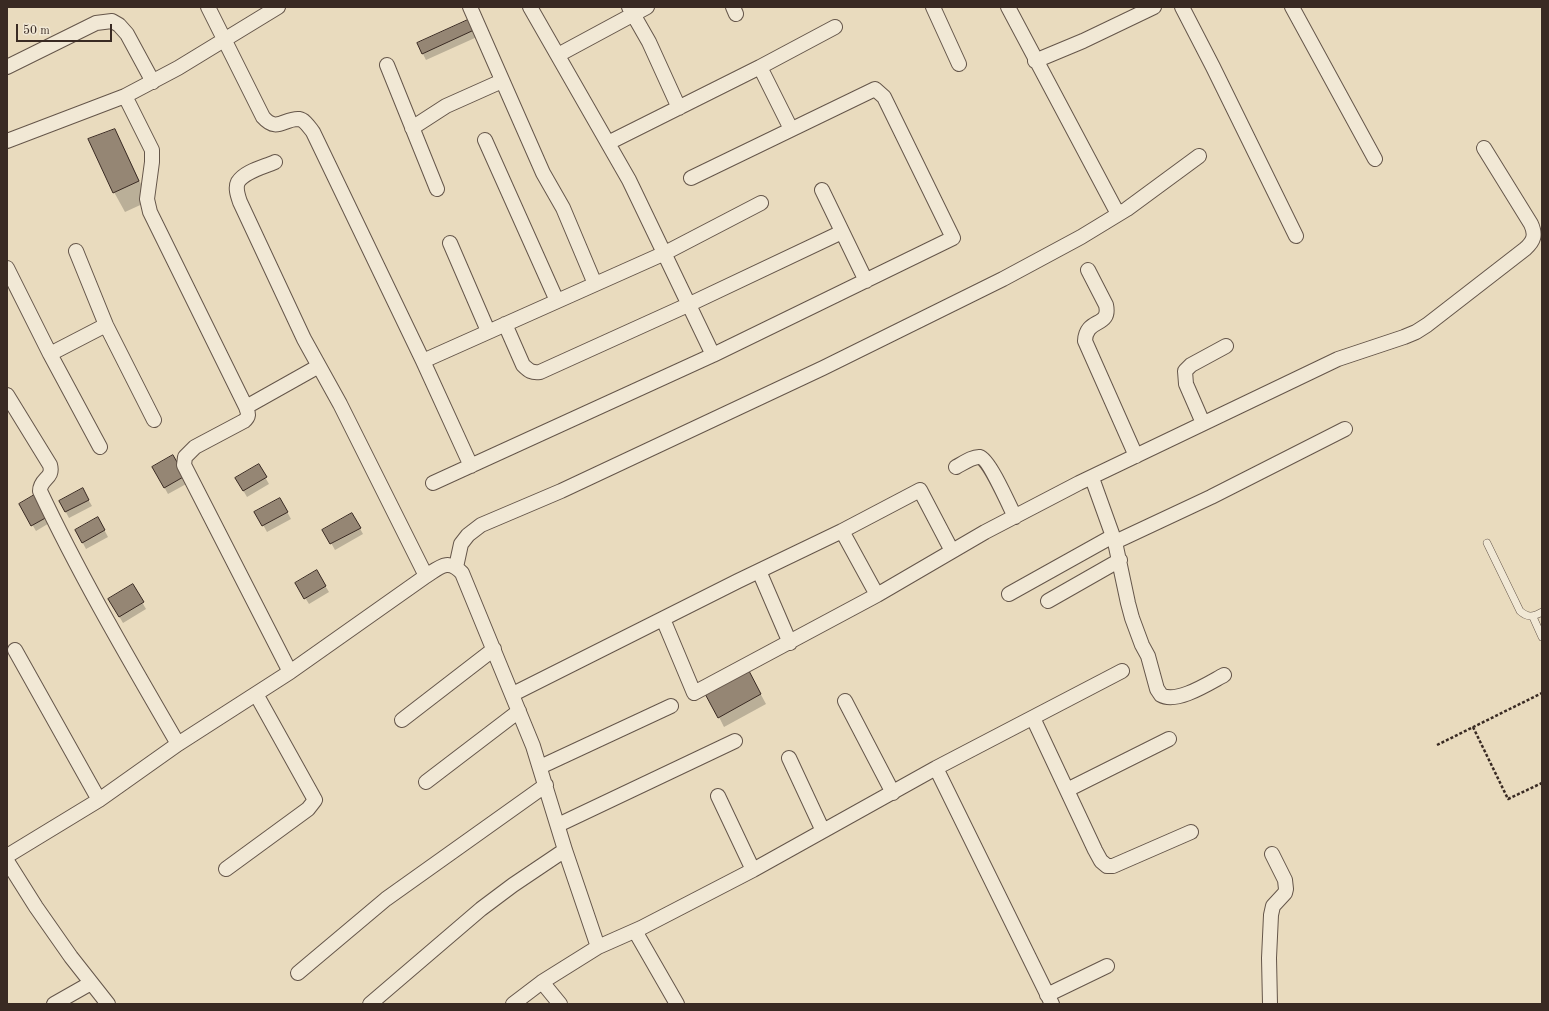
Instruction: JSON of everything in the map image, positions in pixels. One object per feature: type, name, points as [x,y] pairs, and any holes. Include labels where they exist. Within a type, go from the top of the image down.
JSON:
[{"type":"street","points":[[208,7],[264,117],[268,122],[275,124],[299,119],[306,123],[313,132],[423,361],[471,466]]},
{"type":"street","points":[[7,141],[125,96],[153,82],[278,7]]},
{"type":"street","points":[[470,7],[544,173],[563,208],[595,284]]},
{"type":"street","points":[[530,7],[629,180],[690,304],[713,355]]},
{"type":"street","points":[[558,55],[632,11],[647,7]]},
{"type":"street","points":[[933,7],[959,64]]},
{"type":"street","points":[[1008,7],[1035,61],[1118,214]]},
{"type":"street","points":[[1035,61],[1089,38],[1154,7]]},
{"type":"street","points":[[1182,7],[1296,236]]},
{"type":"street","points":[[1292,7],[1375,159]]},
{"type":"street","points":[[632,11],[649,42],[679,108]]},
{"type":"street","points":[[7,67],[96,23],[112,20],[127,34],[153,82]]},
{"type":"street","points":[[608,143],[760,67],[834,27]]},
{"type":"street","points":[[387,65],[437,189]]},
{"type":"street","points":[[760,67],[791,129]]},
{"type":"street","points":[[412,128],[446,106],[502,81]]},
{"type":"street","points":[[433,483],[713,355],[953,238],[884,97],[875,89],[691,178]]},
{"type":"street","points":[[125,96],[152,150],[152,162],[147,199],[150,212],[249,414],[244,422],[195,447],[185,457],[184,465],[290,672]]},
{"type":"street","points":[[485,140],[557,301]]},
{"type":"street","points":[[663,619],[694,693],[790,643],[877,595],[952,551],[1092,478],[1203,423],[1285,386],[1338,359],[1404,337],[1427,325],[1532,243],[1538,228],[1517,200],[1484,148]]},
{"type":"street","points":[[456,567],[461,544],[468,535],[481,525],[561,491],[823,368],[1029,266],[1118,214],[1199,156]]},
{"type":"street","points":[[275,162],[246,175],[238,183],[237,190],[240,202],[290,310],[340,404],[426,576]]},
{"type":"street","points":[[822,190],[866,281]]},
{"type":"street","points":[[423,361],[665,253],[761,203]]},
{"type":"street","points":[[505,324],[523,365],[533,372],[540,372],[690,304],[842,232]]},
{"type":"street","points":[[450,243],[488,332]]},
{"type":"street","points":[[76,251],[106,325],[154,420]]},
{"type":"street","points":[[7,268],[50,354],[100,447]]},
{"type":"street","points":[[1088,270],[1106,305],[1107,316],[1090,327],[1085,334],[1085,341],[1136,456]]},
{"type":"street","points":[[50,354],[106,325]]},
{"type":"street","points":[[1203,423],[1186,384],[1185,371],[1191,364],[1226,346]]},
{"type":"street","points":[[246,407],[319,366]]},
{"type":"street","points":[[7,395],[50,465],[52,471],[40,486],[40,491],[60,535],[178,744]]},
{"type":"street","points":[[1010,594],[1114,539],[1204,500],[1345,429]]},
{"type":"street","points":[[956,467],[979,457],[983,459],[991,470],[1015,517]]},
{"type":"street","points":[[1092,478],[1114,539],[1120,560],[1128,603],[1142,645],[1148,656],[1157,689],[1161,695],[1171,698],[1181,696],[1224,675]]},
{"type":"street","points":[[512,694],[842,531],[920,490],[952,551]]},
{"type":"street","points":[[842,531],[877,595]]},
{"type":"street","points":[[1048,601],[1120,560]]},
{"type":"street","points":[[7,856],[99,800],[178,744],[290,672],[426,576],[438,568],[448,564],[456,567],[462,573],[519,711],[546,784],[565,850],[598,947]]},
{"type":"street","points":[[759,571],[790,643]]},
{"type":"street","points":[[402,720],[494,649]]},
{"type":"street","points":[[15,650],[99,800]]},
{"type":"street","points":[[513,1004],[542,982],[598,947],[635,931],[753,870],[936,768],[1122,671]]},
{"type":"street","points":[[226,869],[308,809],[315,800],[256,694]]},
{"type":"street","points":[[845,701],[892,793]]},
{"type":"street","points":[[540,767],[671,706]]},
{"type":"street","points":[[426,782],[519,711]]},
{"type":"street","points":[[1033,718],[1095,850],[1101,861],[1107,866],[1113,866],[1191,832]]},
{"type":"street","points":[[1067,790],[1169,739]]},
{"type":"street","points":[[558,825],[735,740]]},
{"type":"street","points":[[789,758],[823,831]]},
{"type":"street","points":[[936,768],[1049,1000],[1107,966]]},
{"type":"street","points":[[298,973],[386,899],[546,784]]},
{"type":"street","points":[[718,796],[753,870]]},
{"type":"street","points":[[370,1004],[512,885],[565,850]]},
{"type":"street","points":[[1270,1004],[1269,958],[1271,915],[1273,906],[1285,893],[1286,889],[1285,880],[1272,854]]},
{"type":"street","points":[[7,861],[36,907],[108,1004]]},
{"type":"street","points":[[635,931],[678,1004]]},
{"type":"street","points":[[54,1004],[91,982]]},
{"type":"street","points":[[542,982],[560,1004]]},
{"type":"lane","points":[[1487,543],[1520,611],[1526,616],[1533,617],[1542,612]]},
{"type":"lane","points":[[1533,617],[1542,636]]},
{"type":"path","points":[[1437,745],[1542,693]]},
{"type":"path","points":[[1473,728],[1508,799],[1542,783]]},
{"type":"building","points":[[470,19],[474,30],[422,54],[417,43]]},
{"type":"building","points":[[115,129],[139,181],[113,193],[88,139]]},
{"type":"building","points":[[173,455],[185,476],[164,488],[152,467]]},
{"type":"building","points":[[259,464],[267,477],[243,491],[235,478]]},
{"type":"building","points":[[83,488],[89,500],[65,512],[59,501]]},
{"type":"building","points":[[36,494],[49,516],[31,526],[19,504]]},
{"type":"building","points":[[280,498],[288,512],[262,526],[254,512]]},
{"type":"building","points":[[352,513],[361,528],[330,544],[322,530]]},
{"type":"building","points":[[98,517],[105,530],[82,543],[75,530]]},
{"type":"building","points":[[317,570],[326,586],[304,599],[295,583]]},
{"type":"building","points":[[133,584],[144,602],[119,617],[108,599]]},
{"type":"building","points":[[748,669],[761,694],[718,718],[704,692]]}]
